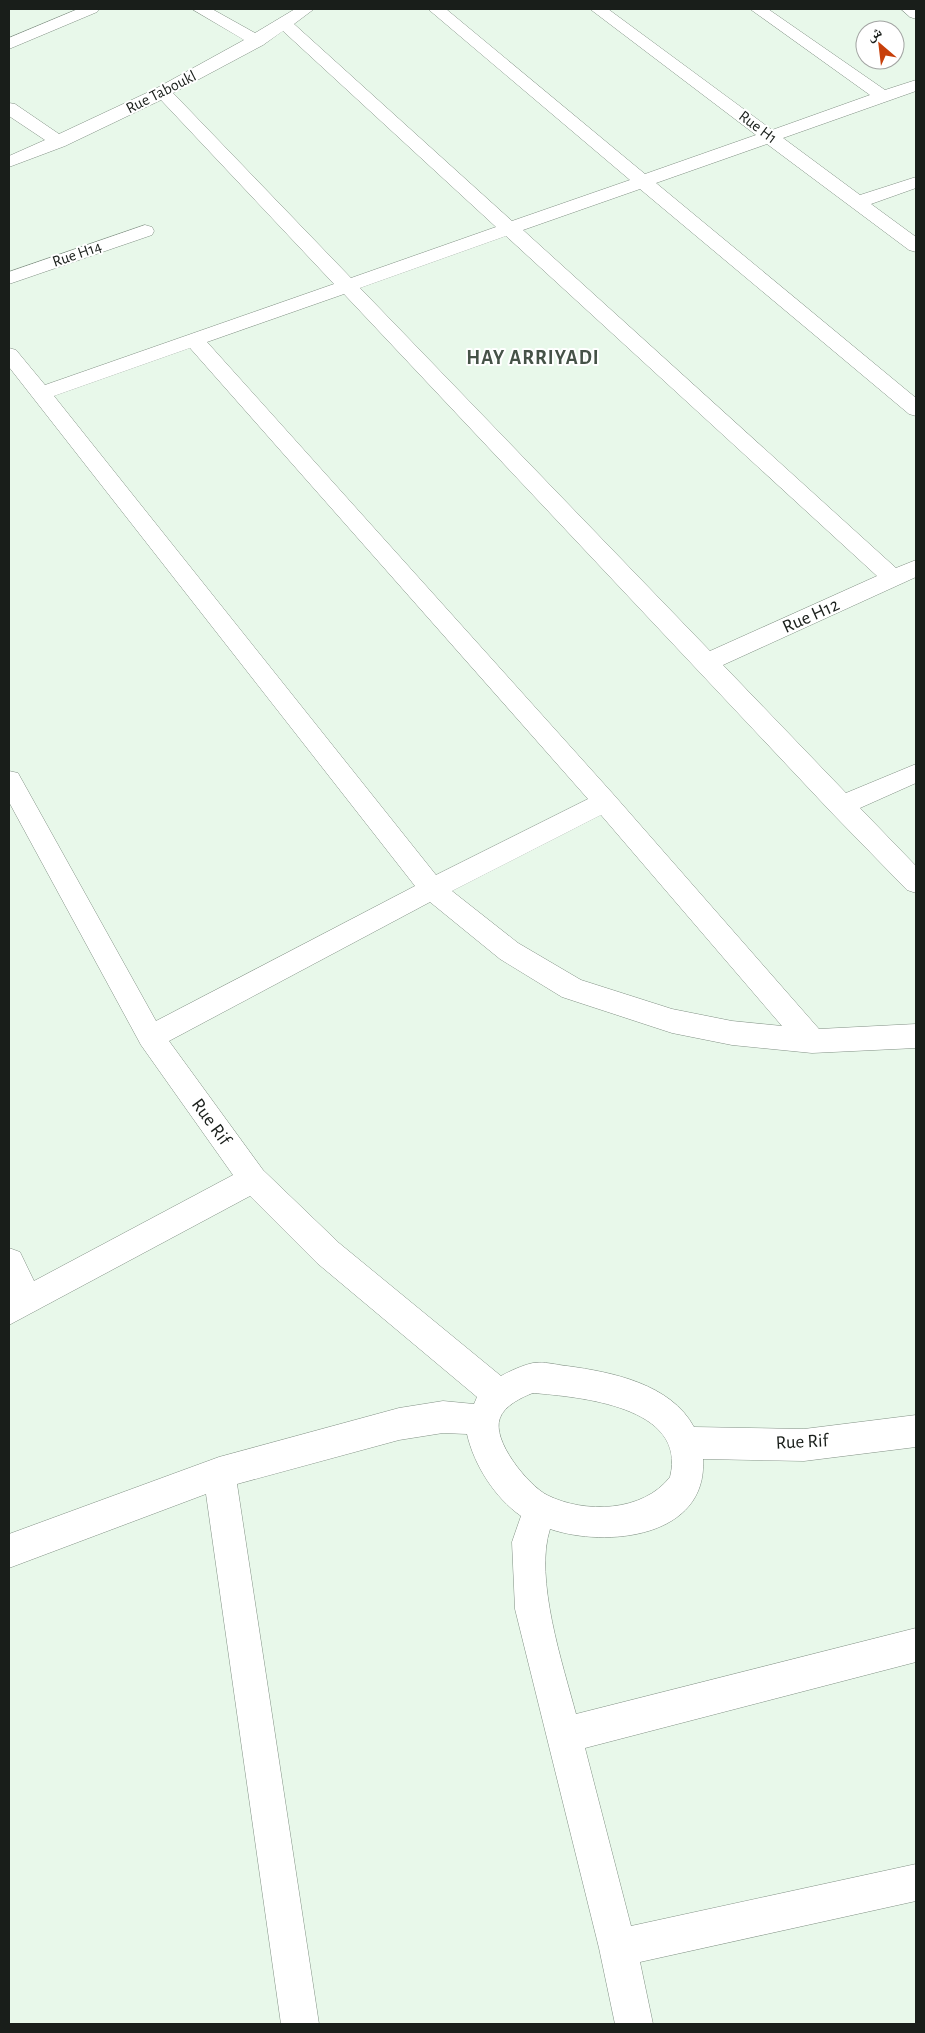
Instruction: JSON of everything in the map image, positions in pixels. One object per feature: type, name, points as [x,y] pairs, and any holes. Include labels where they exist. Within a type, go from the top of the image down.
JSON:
[{"type":"street","points":[[9,44],[91,9]]},
{"type":"street","points":[[200,9],[257,41]]},
{"type":"street","name":"Rue Taboukl","points":[[9,162],[59,142],[163,92],[257,41],[306,9]]},
{"type":"street","points":[[436,9],[916,408]]},
{"type":"street","name":"Rue H1","points":[[598,9],[916,246]]},
{"type":"street","points":[[758,9],[884,97]]},
{"type":"street","points":[[909,9],[916,14]]},
{"type":"street","points":[[284,23],[893,578]]},
{"type":"street","points":[[40,394],[916,86]]},
{"type":"street","points":[[163,92],[916,883]]},
{"type":"street","points":[[9,108],[59,142]]},
{"type":"street","points":[[859,202],[916,182]]},
{"type":"street","name":"Rue H14","points":[[9,278],[145,231]]},
{"type":"street","points":[[194,340],[605,802],[812,1041]]},
{"type":"street","points":[[9,354],[432,889],[509,951],[572,989],[672,1021],[732,1033],[812,1041],[916,1036]]},
{"type":"street","name":"Rue H12","points":[[706,663],[916,568]]},
{"type":"street","points":[[841,806],[916,773]]},
{"type":"street","name":"Rue Rif","points":[[9,780],[151,1038],[254,1179],[328,1253],[490,1407]]},
{"type":"street","points":[[151,1038],[432,889],[605,802]]},
{"type":"street","points":[[9,1262],[18,1306],[254,1179]]},
{"type":"street","points":[[9,1551],[219,1473],[399,1424],[490,1407],[512,1385],[534,1378],[591,1384],[634,1397],[659,1410],[678,1428],[688,1443],[688,1475],[683,1489],[664,1507],[637,1518],[606,1522],[571,1519],[540,1509],[519,1494],[490,1458],[484,1442],[490,1407]]},
{"type":"street","name":"Rue Rif","points":[[688,1443],[804,1445],[912,1439]]},
{"type":"street","points":[[219,1473],[300,2024]]},
{"type":"street","points":[[540,1509],[529,1542],[532,1609],[618,1948],[634,2024]]},
{"type":"street","points":[[565,1735],[916,1645]]},
{"type":"street","points":[[618,1948],[916,1882]]},
{"type":"district","name":"HAY ARRIYADI","points":[[533,358]]}]
